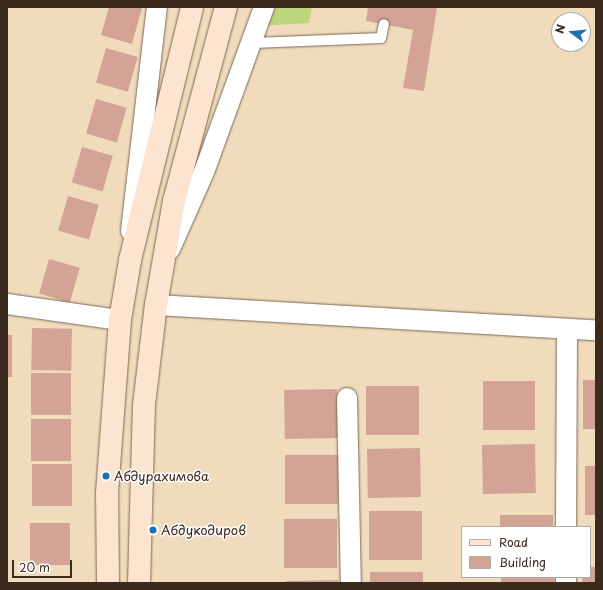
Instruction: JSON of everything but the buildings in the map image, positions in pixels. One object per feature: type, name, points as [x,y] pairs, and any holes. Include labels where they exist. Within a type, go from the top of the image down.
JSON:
[{"type":"main road","points":[[108,583],[108,493],[120,320],[130,260],[192,7]]},
{"type":"main road","points":[[139,583],[144,413],[156,305],[163,265],[196,112],[226,7]]},
{"type":"street","points":[[130,260],[132,202],[157,7]]},
{"type":"street","points":[[163,265],[204,172],[253,43],[264,7]]},
{"type":"street","points":[[7,304],[120,320]]},
{"type":"street","points":[[156,305],[596,330]]},
{"type":"street","points":[[566,526],[567,329]]},
{"type":"street","points":[[347,398],[350,583]]},
{"type":"lane","points":[[253,43],[381,38],[384,24]]},
{"type":"green space","points":[[260,7],[312,7],[309,23],[256,26]]},
{"type":"place","name":"Абдурахимова","points":[[106,476]]},
{"type":"place","name":"Абдукодиров","points":[[153,530]]}]
